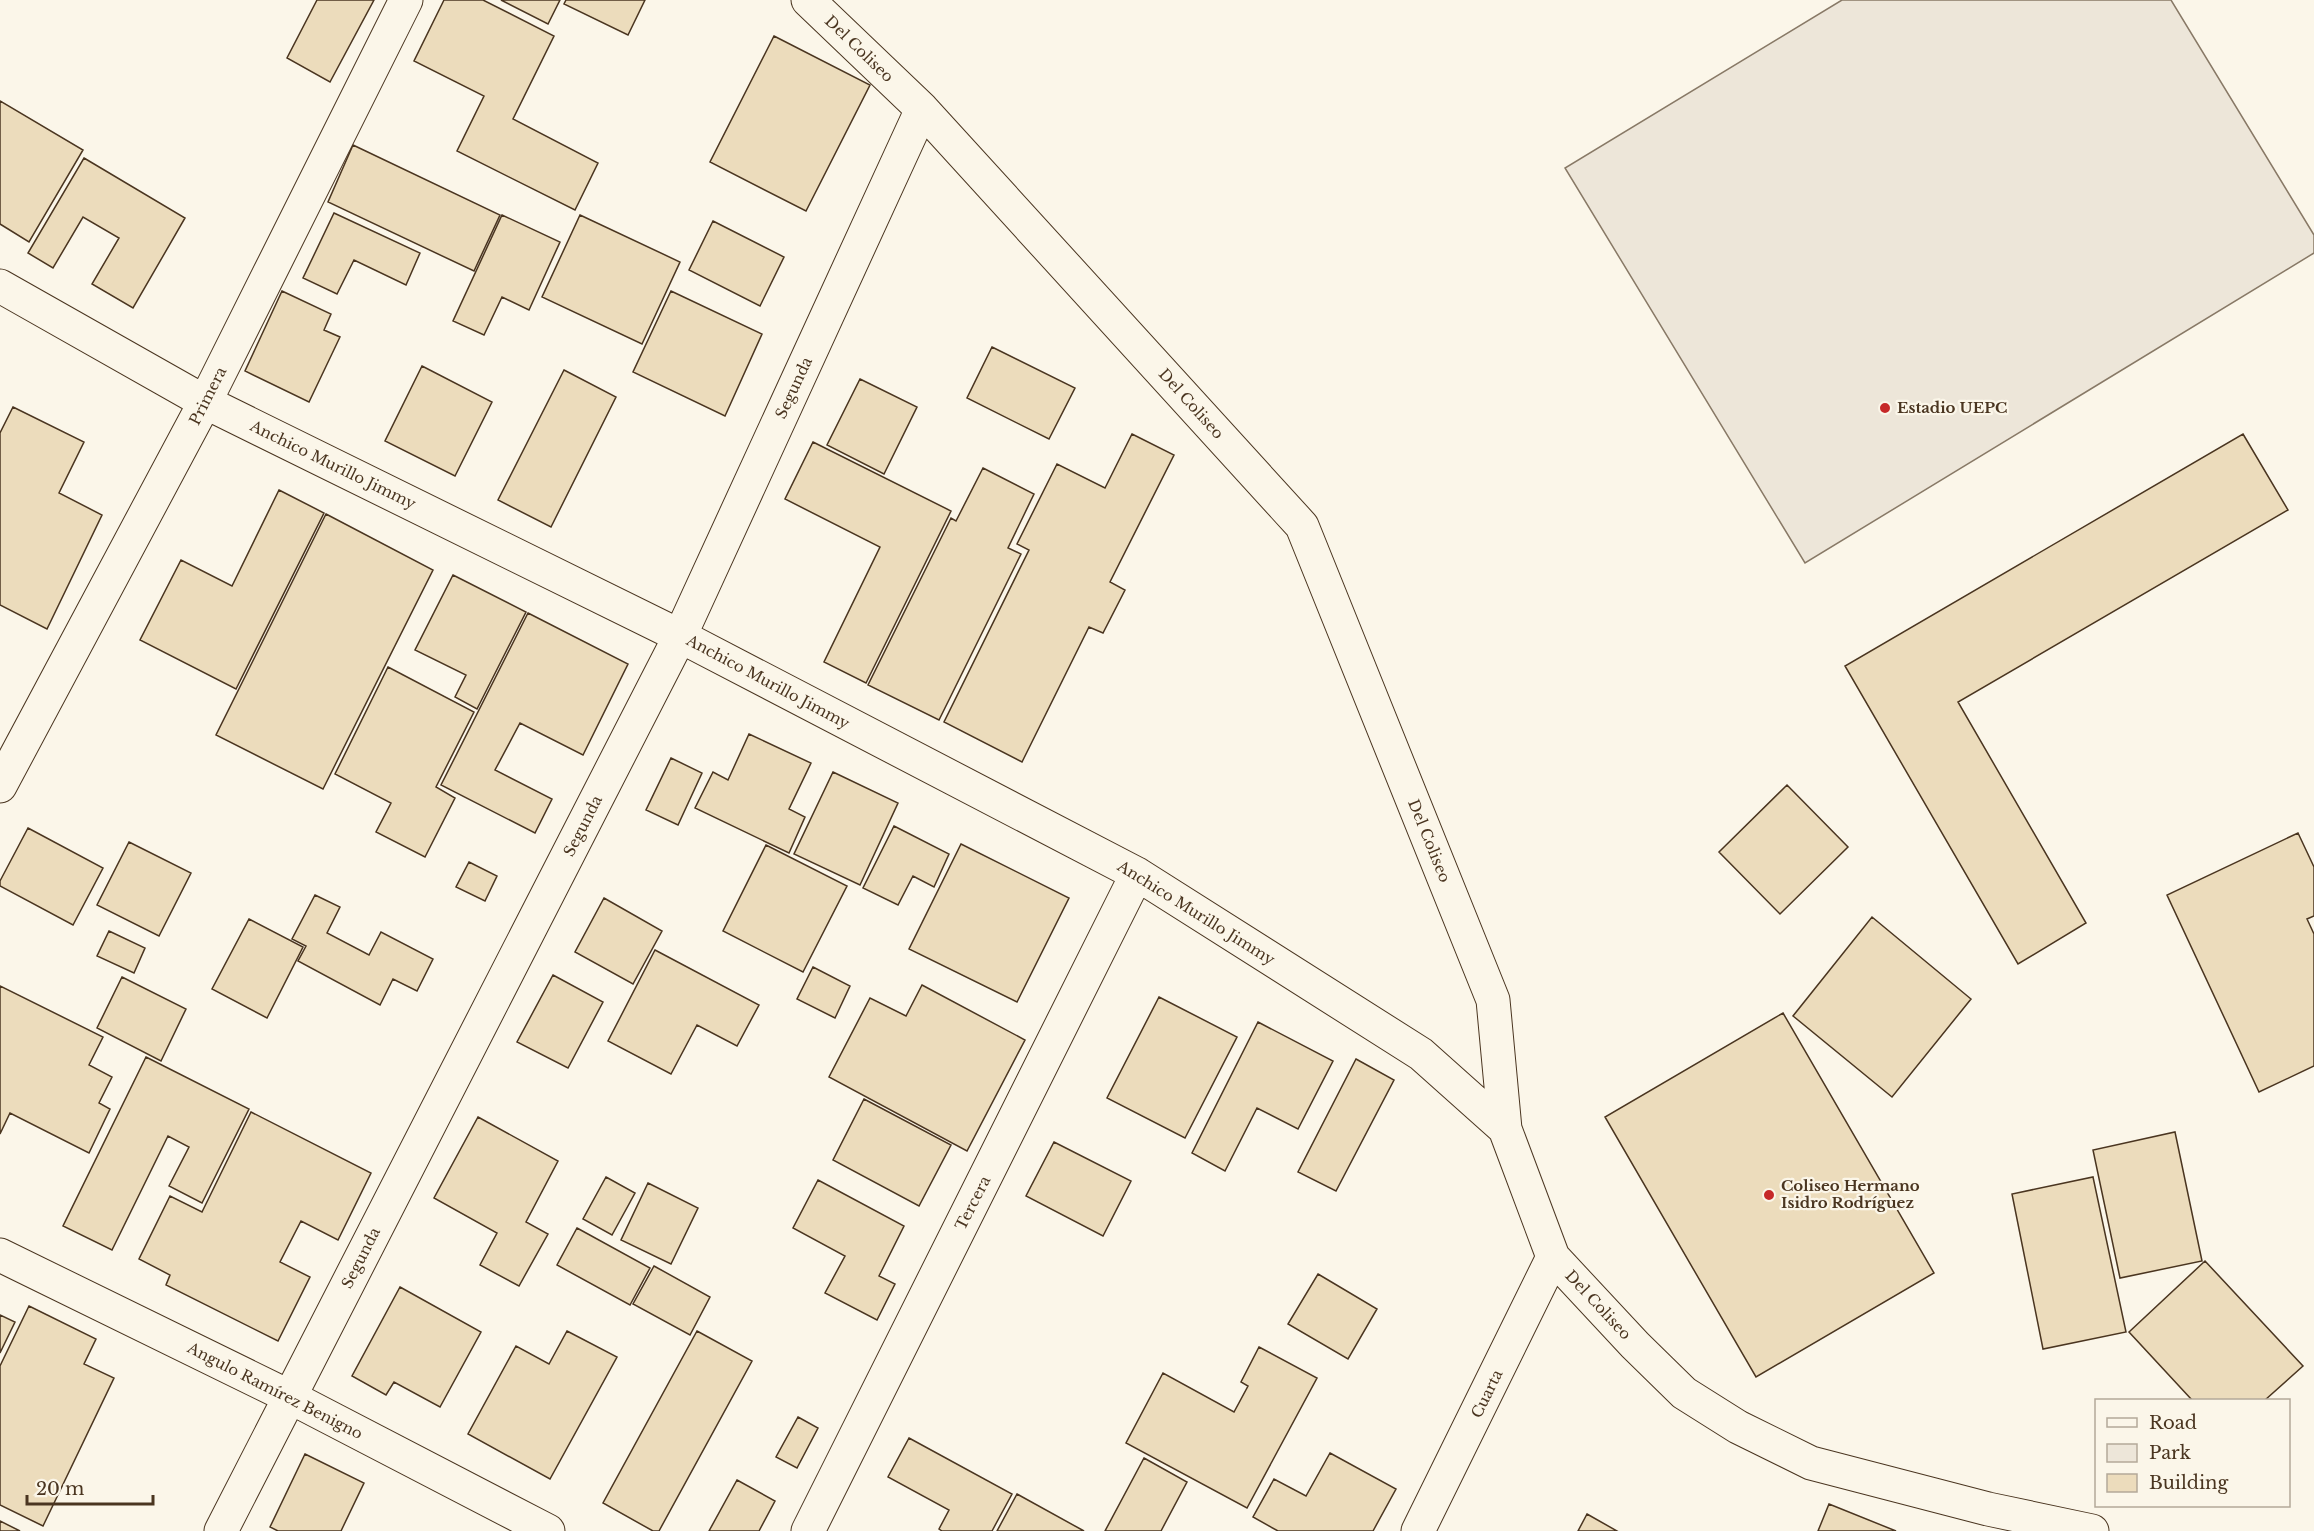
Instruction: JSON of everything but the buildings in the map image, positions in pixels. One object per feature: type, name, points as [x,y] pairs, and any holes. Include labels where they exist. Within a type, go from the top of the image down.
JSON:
[{"type":"street","name":"Primera","points":[[0,786],[205,402],[406,0]]},
{"type":"street","name":"Del Coliseo","points":[[808,0],[922,109],[1302,526],[1493,1000],[1505,1129],[1553,1257],[1635,1345],[1684,1393],[1738,1426],[1811,1463],[1982,1520],[2092,1531]]},
{"type":"street","name":"Segunda","points":[[221,1531],[680,636],[922,109]]},
{"type":"street","name":"Anchico Murillo Jimmy","points":[[0,286],[205,402],[680,636],[1137,874],[1421,1054],[1505,1129]]},
{"type":"street","name":"Tercera","points":[[808,1531],[1137,874]]},
{"type":"street","name":"Angulo Ramírez Benigno","points":[[0,1256],[290,1397],[548,1531]]},
{"type":"street","name":"Cuarta","points":[[1418,1531],[1553,1257]]},
{"type":"green space","name":"Estadio UEPC","points":[[1842,0],[2171,0],[2314,235],[2314,253],[1805,563],[1565,168]]},
{"type":"place","name":"Estadio UEPC","points":[[1885,408]]},
{"type":"place","name":"Coliseo Hermano Isidro Rodríguez","points":[[1769,1195]]}]
